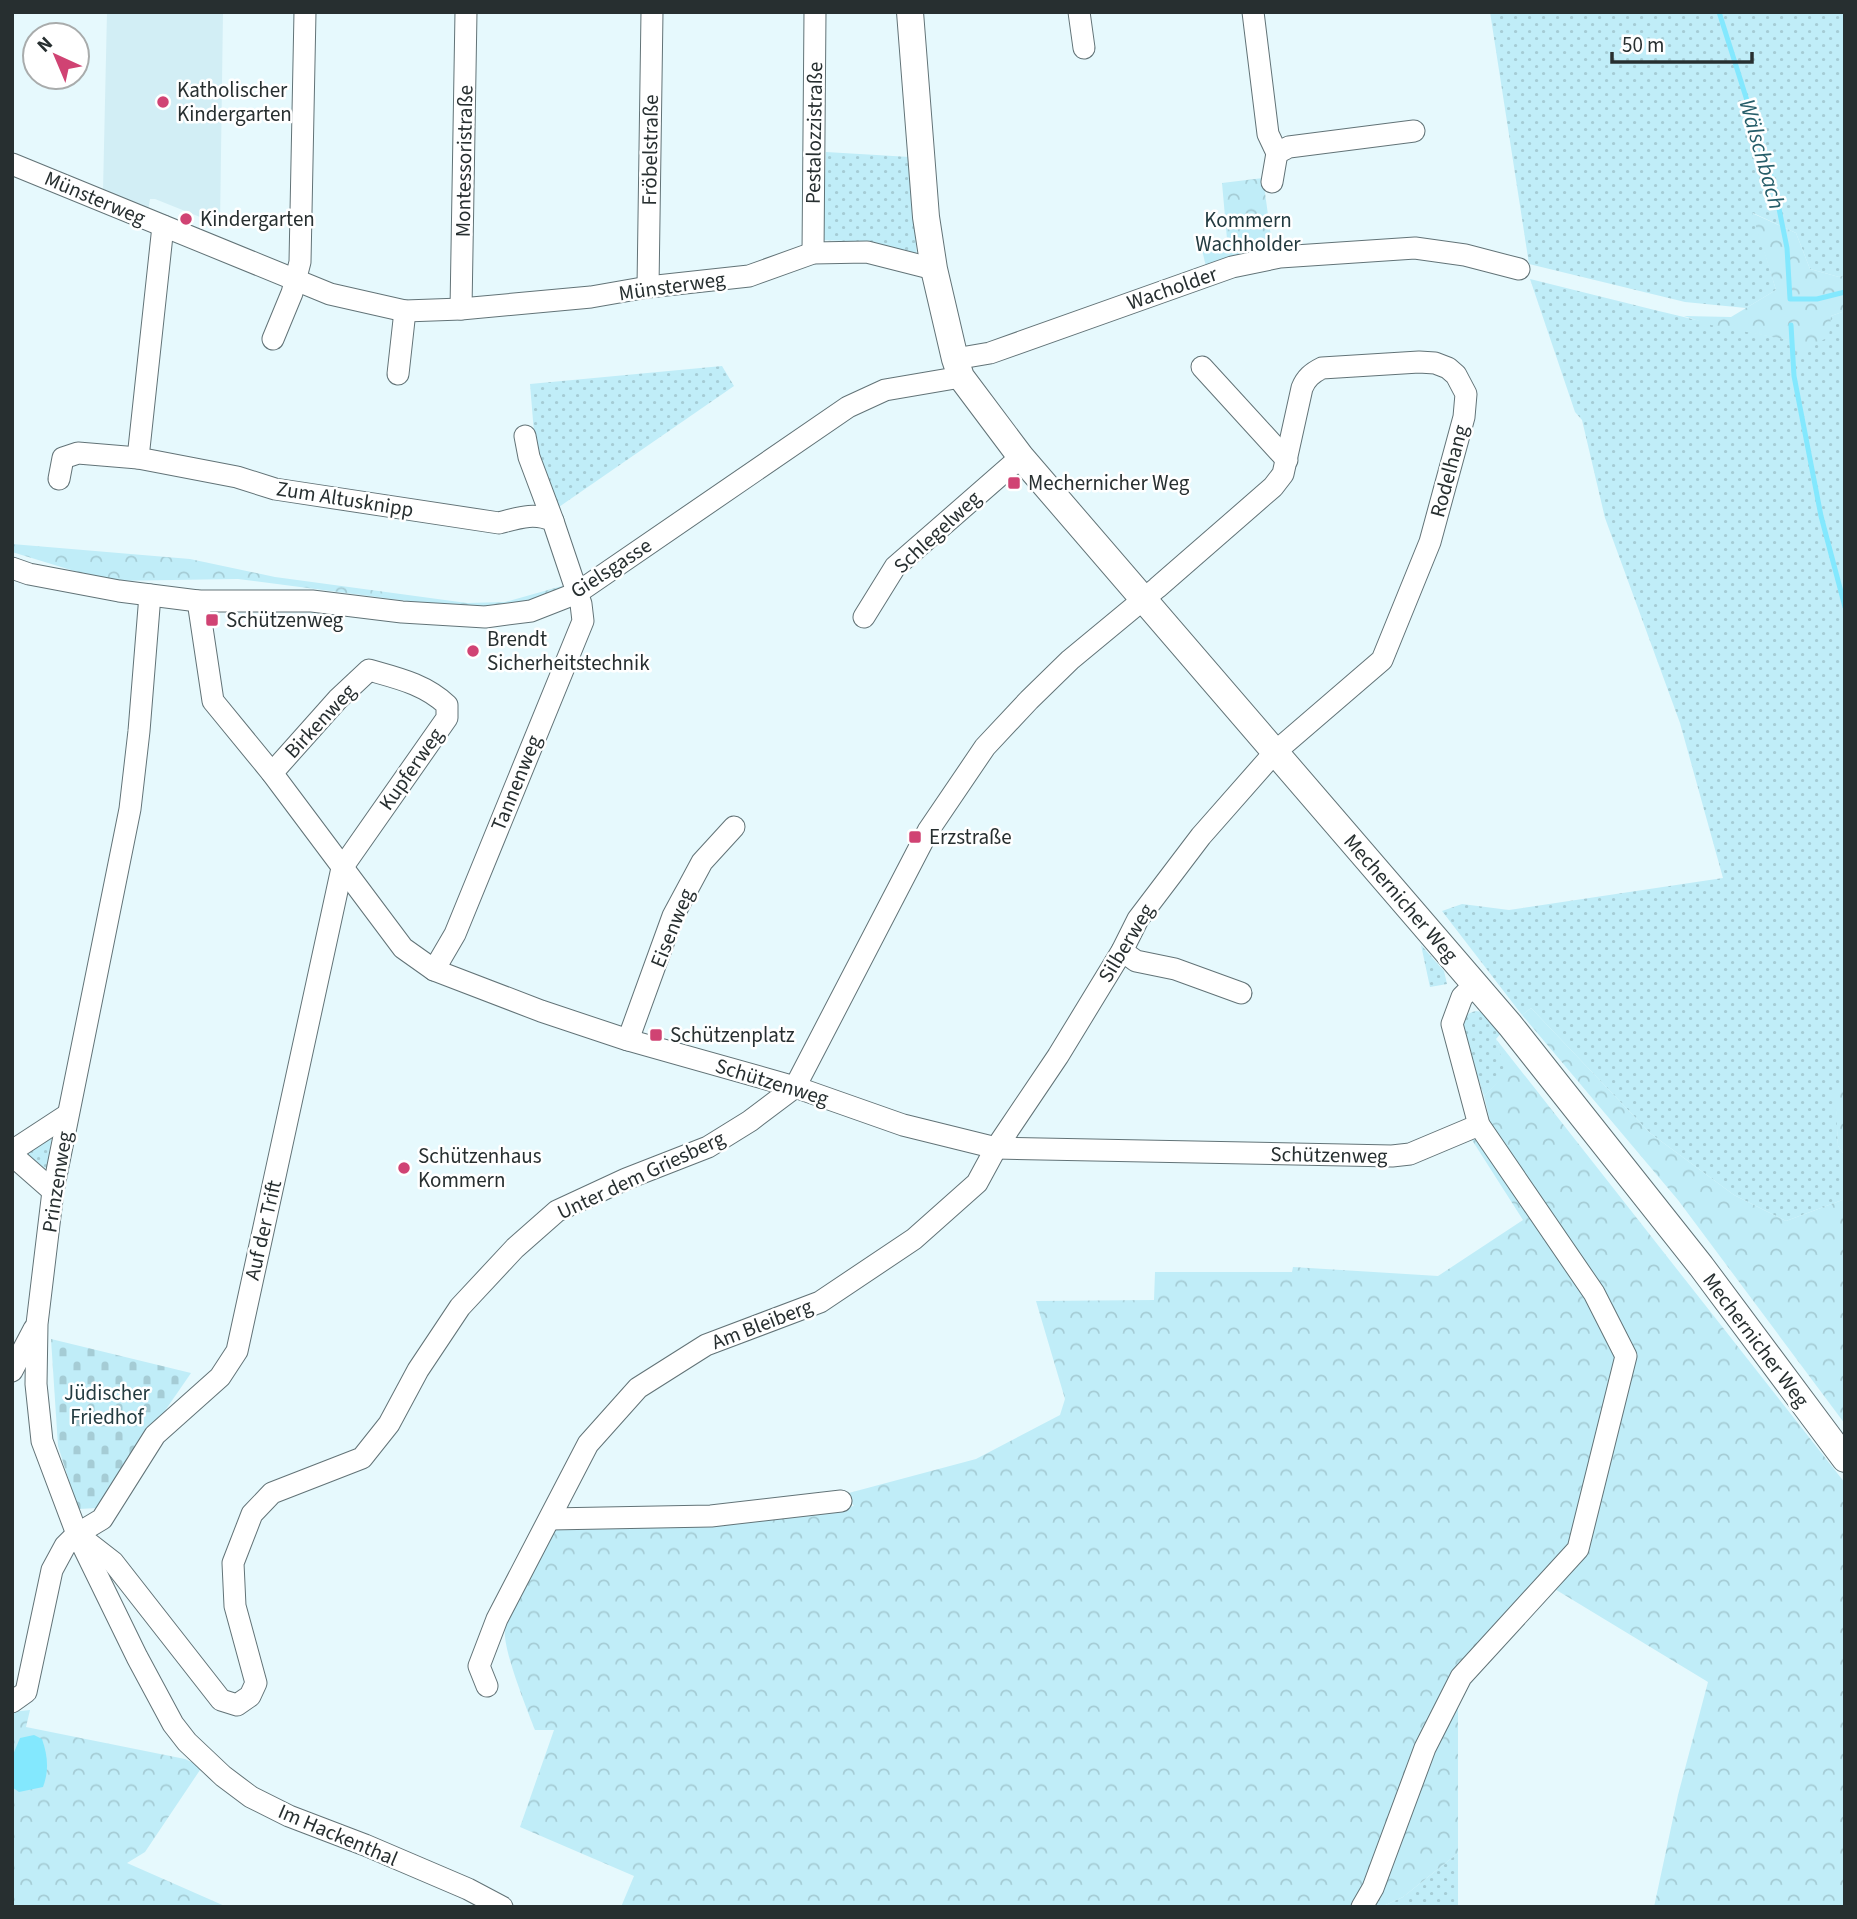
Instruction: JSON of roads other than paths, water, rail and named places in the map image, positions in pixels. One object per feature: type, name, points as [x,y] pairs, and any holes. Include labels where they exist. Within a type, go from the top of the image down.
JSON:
[{"type":"street","points":[[273,339],[300,262],[305,12]]},
{"type":"street","name":"Montessoristraße","points":[[461,309],[466,12]]},
{"type":"street","name":"Fröbelstraße","points":[[648,287],[652,12]]},
{"type":"street","name":"Pestalozzistraße","points":[[813,253],[816,12]]},
{"type":"street","name":"Mechernicher Weg","points":[[910,12],[926,217],[933,269],[958,368],[1021,457],[1475,984],[1701,1266],[1845,1459]]},
{"type":"street","points":[[1079,12],[1084,48]]},
{"type":"street","points":[[1253,12],[1268,134],[1277,153],[1272,182]]},
{"type":"street","points":[[1277,153],[1289,147],[1414,131]]},
{"type":"street","name":"Münsterweg","points":[[12,164],[330,295],[405,310],[461,309],[590,297],[648,287],[749,276],[813,253],[867,251],[933,269]]},
{"type":"street","points":[[138,458],[163,226]]},
{"type":"street","name":"Wacholder","points":[[958,368],[990,353],[1232,267],[1280,257],[1415,248],[1465,255],[1519,269]]},
{"type":"street","points":[[398,374],[405,310]]},
{"type":"street","name":"Rodelhang","points":[[1143,600],[1273,486],[1283,474],[1305,380],[1313,372],[1322,368],[1435,363],[1448,368],[1462,384],[1466,394],[1464,417],[1430,542],[1382,660],[1275,752]]},
{"type":"street","points":[[1202,366],[1287,460]]},
{"type":"street","name":"Gielsgasse","points":[[12,568],[29,574],[198,601],[312,601],[402,612],[485,617],[531,611],[577,593],[848,407],[885,390],[958,368]]},
{"type":"street","points":[[525,436],[529,457],[577,593]]},
{"type":"street","name":"Zum Altusknipp","points":[[59,479],[63,458],[78,453],[138,458],[237,477],[275,489],[499,523],[542,515],[553,520]]},
{"type":"street","name":"Schlegelweg","points":[[864,617],[895,567],[1021,457]]},
{"type":"street","name":"Tannenweg","points":[[434,970],[455,934],[583,621],[577,593]]},
{"type":"street","name":"Prinzenweg","points":[[150,595],[130,809],[53,1191],[37,1324],[36,1384],[42,1441],[77,1534],[137,1657],[173,1724],[187,1742]]},
{"type":"street","points":[[795,1087],[928,831],[973,764],[1052,677],[1143,600]]},
{"type":"street","name":"Schützenweg","points":[[198,601],[213,701],[272,773],[403,948],[434,970],[541,1011],[628,1040],[795,1087],[903,1125],[996,1148],[1392,1156],[1410,1154],[1479,1125]]},
{"type":"street","name":"Birkenweg","points":[[272,773],[338,699],[369,670]]},
{"type":"street","name":"Kupferweg","points":[[342,868],[447,718],[447,705],[436,695],[415,684],[369,670]]},
{"type":"street","name":"Silberweg","points":[[996,1148],[1059,1056],[1122,951],[1138,919],[1193,846],[1275,752]]},
{"type":"street","name":"Eisenweg","points":[[628,1040],[673,916],[702,862],[734,827]]},
{"type":"street","name":"Auf der Trift","points":[[12,1702],[26,1692],[52,1570],[65,1546],[77,1534],[102,1519],[155,1435],[220,1377],[237,1351],[342,868]]},
{"type":"street","points":[[1122,951],[1136,961],[1175,969],[1241,993]]},
{"type":"street","points":[[1362,1907],[1373,1888],[1425,1748],[1461,1676],[1578,1549],[1626,1356],[1594,1293],[1479,1125],[1452,1024],[1462,997],[1475,984]]},
{"type":"street","name":"Unter dem Griesberg","points":[[77,1534],[113,1562],[221,1700],[237,1705],[250,1696],[256,1682],[235,1606],[233,1563],[252,1514],[272,1493],[362,1458],[389,1424],[418,1370],[460,1307],[515,1248],[557,1211],[708,1147],[750,1121],[795,1087]]},
{"type":"street","points":[[53,1191],[12,1153],[67,1115]]},
{"type":"street","name":"Am Bleiberg","points":[[487,1686],[479,1666],[497,1619],[589,1444],[638,1388],[706,1345],[820,1302],[914,1239],[977,1183],[996,1148]]},
{"type":"street","points":[[12,1371],[37,1324]]},
{"type":"street","points":[[550,1519],[711,1516],[841,1501]]},
{"type":"street","name":"Im Hackenthal","points":[[187,1742],[223,1776],[251,1797],[289,1816],[468,1889],[502,1907]]},
{"type":"water","points":[[34,1735],[42,1739],[46,1751],[45,1781],[43,1787],[19,1792],[12,1787],[12,1757],[20,1738]]},
{"type":"waterway","name":"Wälschbach","points":[[1719,12],[1775,189],[1787,248],[1790,299],[1817,299],[1845,292]]},
{"type":"waterway","name":"Wälschbach","points":[[1791,325],[1794,376],[1821,516],[1845,607]]},
{"type":"place","name":"Katholischer Kindergarten","points":[[163,102]]},
{"type":"place","name":"Kindergarten","points":[[186,219]]},
{"type":"place","name":"Mechernicher Weg","points":[[1014,483]]},
{"type":"place","name":"Schützenweg","points":[[212,620]]},
{"type":"place","name":"Brendt Sicherheitstechnik","points":[[473,651]]},
{"type":"place","name":"Erzstraße","points":[[915,837]]},
{"type":"place","name":"Schützenplatz","points":[[656,1035]]},
{"type":"place","name":"Schützenhaus Kommern","points":[[404,1168]]},
{"type":"park label","name":"Kommern Wachholder","points":[[1248,232]]},
{"type":"park label","name":"Jüdischer Friedhof","points":[[107,1405]]}]
